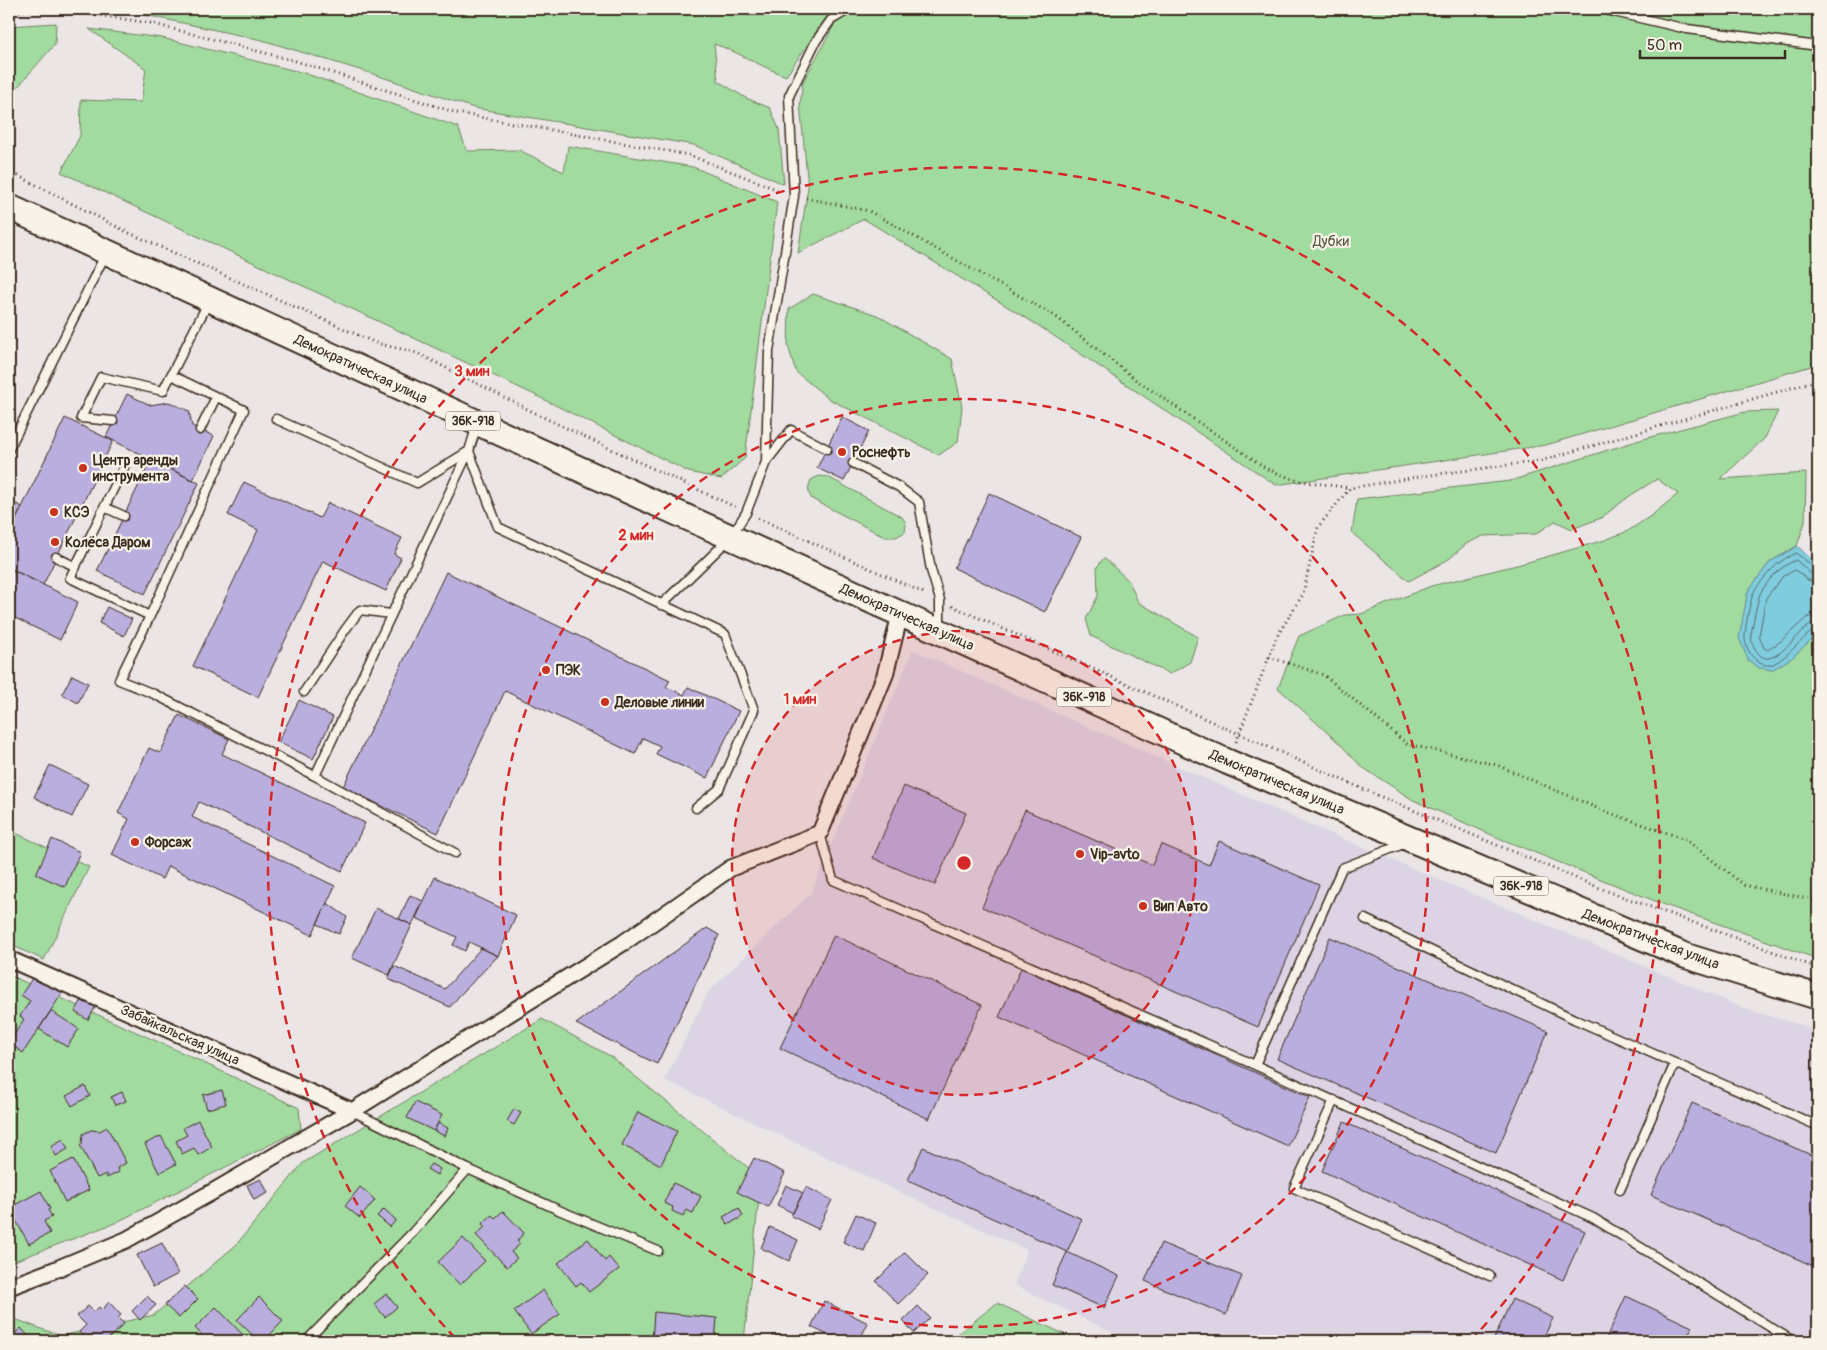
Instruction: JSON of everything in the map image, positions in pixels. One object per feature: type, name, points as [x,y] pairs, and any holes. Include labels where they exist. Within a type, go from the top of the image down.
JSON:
[{"type":"main road","name":"Демократическая улица","points":[[9,207],[730,538],[1228,762],[1686,956],[1818,997]]},
{"type":"street","points":[[9,1287],[126,1240],[214,1191],[352,1111],[623,943],[731,868],[820,833],[885,675],[900,615]]},
{"type":"street","name":"Забайкальская улица","points":[[9,959],[352,1111]]},
{"type":"lane","points":[[766,462],[768,351],[794,196],[789,96],[816,41],[831,20],[850,9]]},
{"type":"lane","points":[[1601,9],[1687,29],[1818,46]]},
{"type":"lane","points":[[9,449],[106,251]]},
{"type":"lane","points":[[113,421],[81,418],[101,377],[163,391],[210,299]]},
{"type":"lane","points":[[171,375],[244,410],[119,680],[154,694],[315,776],[455,853]]},
{"type":"lane","points":[[200,430],[216,397]]},
{"type":"lane","points":[[276,418],[417,483],[468,451]]},
{"type":"lane","points":[[315,776],[468,451],[478,423]]},
{"type":"lane","points":[[661,605],[730,538],[746,513],[766,462],[791,430],[827,449]]},
{"type":"lane","points":[[468,451],[498,527],[725,634],[754,710],[719,789],[696,808]]},
{"type":"lane","points":[[854,463],[899,487],[919,502],[931,570],[940,600],[940,632]]},
{"type":"lane","points":[[124,467],[70,578],[150,616]]},
{"type":"lane","points":[[104,507],[124,516]]},
{"type":"lane","points":[[56,557],[76,567]]},
{"type":"lane","points":[[304,692],[360,610],[391,614]]},
{"type":"lane","points":[[820,833],[834,880],[1255,1064],[1593,1218],[1793,1341]]},
{"type":"lane","points":[[1255,1064],[1342,868],[1411,840]]},
{"type":"lane","points":[[1365,919],[1574,1019],[1818,1126]]},
{"type":"lane","points":[[1620,1190],[1675,1063]]},
{"type":"lane","points":[[1334,1100],[1294,1188],[1490,1276]]},
{"type":"lane","points":[[352,1111],[468,1169],[561,1211],[658,1250]]},
{"type":"lane","points":[[306,1341],[413,1232],[468,1169]]},
{"type":"path","points":[[9,12],[41,9]]},
{"type":"path","points":[[56,9],[150,23],[232,44],[296,61],[457,113],[689,155],[794,196],[869,211],[1055,316],[1135,379],[1267,470],[1295,480],[1350,488],[1422,476],[1540,461],[1818,380]]},
{"type":"path","points":[[9,171],[128,232],[376,343],[417,353],[549,420],[746,513],[1365,790],[1607,892],[1818,968]]},
{"type":"path","points":[[1228,762],[1277,636],[1303,594],[1318,526],[1350,488]]},
{"type":"path","points":[[1269,657],[1324,675],[1407,744],[1497,765],[1604,810],[1685,839],[1744,886],[1818,901]]},
{"type":"shaded area","points":[[913,650],[1343,839],[1748,1010],[1818,1030],[1818,1341],[1130,1341],[1014,1285],[1027,1250],[897,1191],[665,1080],[709,991],[811,893]]},
{"type":"green space","points":[[117,9],[838,9],[825,19],[786,76],[714,44],[718,81],[746,98],[770,108],[779,129],[784,184],[694,145],[474,108],[373,74],[262,40]]},
{"type":"green space","name":"Дубки","points":[[860,9],[1818,9],[1818,364],[1546,445],[1276,485],[1039,326],[864,219],[798,253],[808,187],[800,104],[803,82],[834,25],[853,11]]},
{"type":"green space","points":[[56,23],[55,44],[9,97],[9,26]]},
{"type":"green space","points":[[89,29],[162,38],[304,73],[458,127],[467,151],[519,150],[564,172],[568,146],[693,167],[777,202],[745,458],[721,479],[689,472],[535,395],[61,172],[80,136],[81,100],[141,102],[146,69]]},
{"type":"green space","points":[[813,294],[877,315],[952,359],[962,407],[958,442],[939,455],[829,399],[796,372],[788,346],[789,309]]},
{"type":"green space","points":[[1778,411],[1765,438],[1720,479],[1806,473],[1805,522],[1797,546],[1770,562],[1748,591],[1745,608],[1810,641],[1818,631],[1818,959],[1665,905],[1501,839],[1413,800],[1362,767],[1340,744],[1278,688],[1299,636],[1345,615],[1361,614],[1431,586],[1521,564],[1605,540],[1628,531],[1678,494],[1657,479],[1631,495],[1601,518],[1572,529],[1555,521],[1536,534],[1483,536],[1466,544],[1449,559],[1409,581],[1352,533],[1357,499],[1510,481],[1643,439],[1745,412]]},
{"type":"green space","points":[[819,476],[828,477],[902,517],[906,523],[905,532],[896,537],[885,537],[812,499],[810,497],[809,485],[811,480]]},
{"type":"green space","points":[[1104,558],[1129,581],[1138,602],[1198,637],[1190,662],[1170,674],[1091,636],[1086,619],[1098,596],[1097,567]]},
{"type":"green space","points":[[9,830],[89,867],[44,960],[9,944]]},
{"type":"green space","points":[[9,975],[183,1053],[299,1108],[301,1129],[115,1223],[9,1263]]},
{"type":"green space","points":[[542,1019],[610,1056],[761,1178],[744,1341],[9,1341],[9,1317],[61,1336],[154,1315],[236,1245],[303,1163]]},
{"type":"green space","points":[[997,1303],[1079,1341],[949,1341]]},
{"type":"water","points":[[1797,546],[1818,565],[1818,631],[1793,657],[1772,670],[1759,668],[1748,660],[1739,638],[1748,591],[1770,562]]},
{"type":"building","points":[[127,394],[150,405],[169,402],[189,411],[192,426],[214,436],[193,480],[106,437]]},
{"type":"building","points":[[842,417],[869,431],[844,481],[817,468]]},
{"type":"building","points":[[65,418],[113,441],[43,585],[9,568],[9,534]]},
{"type":"building","points":[[151,460],[199,483],[145,594],[97,571]]},
{"type":"building","points":[[244,482],[320,518],[328,503],[402,538],[394,554],[401,558],[386,591],[323,561],[258,697],[193,666],[258,530],[228,515]]},
{"type":"building","points":[[989,493],[1081,537],[1045,612],[954,568]]},
{"type":"building","points":[[9,500],[22,507],[9,534]]},
{"type":"building","points":[[9,568],[78,602],[60,640],[9,615]]},
{"type":"building","points":[[446,572],[670,680],[666,687],[684,695],[688,687],[739,711],[707,778],[656,754],[660,746],[643,738],[635,754],[505,691],[438,833],[343,787]]},
{"type":"building","points":[[107,607],[132,619],[124,636],[99,623]]},
{"type":"building","points":[[72,675],[88,683],[78,703],[62,694]]},
{"type":"building","points":[[299,700],[333,717],[313,759],[278,742]]},
{"type":"building","points":[[179,715],[229,739],[222,754],[365,823],[342,871],[199,802],[192,817],[335,886],[312,935],[168,866],[162,879],[112,855],[129,819],[118,813],[149,748],[160,753]]},
{"type":"building","points":[[50,765],[88,784],[72,817],[34,797]]},
{"type":"building","points":[[904,786],[966,813],[935,885],[873,858]]},
{"type":"building","points":[[1025,810],[1152,865],[1161,844],[1209,865],[1219,841],[1319,885],[1258,1027],[982,907]]},
{"type":"building","points":[[52,839],[80,852],[65,887],[36,874]]},
{"type":"building","points":[[435,877],[516,915],[498,956],[469,942],[465,951],[453,945],[457,937],[416,918]]},
{"type":"building","points":[[410,895],[423,901],[412,925],[399,919]]},
{"type":"building","points":[[327,903],[347,917],[339,934],[317,924]]},
{"type":"building","points":[[376,908],[412,925],[389,975],[352,958]]},
{"type":"building","points":[[707,928],[719,935],[657,1064],[576,1024]]},
{"type":"building","points":[[834,935],[982,1005],[929,1119],[780,1048]]},
{"type":"building","points":[[1330,937],[1548,1031],[1496,1153],[1277,1059]]},
{"type":"building","points":[[481,948],[498,956],[450,1007],[388,979],[394,966],[445,989]]},
{"type":"building","points":[[1021,968],[1310,1097],[1288,1146],[999,1017]]},
{"type":"building","points":[[35,974],[63,992],[23,1053],[9,1043],[24,1019],[20,1016],[30,1001],[21,995]]},
{"type":"building","points":[[83,998],[96,1006],[88,1020],[75,1012]]},
{"type":"building","points":[[51,1011],[79,1029],[67,1047],[39,1029]]},
{"type":"building","points":[[85,1086],[90,1096],[72,1106],[66,1096]]},
{"type":"building","points":[[222,1090],[226,1104],[207,1109],[203,1095]]},
{"type":"building","points":[[122,1092],[126,1101],[115,1105],[111,1097]]},
{"type":"building","points":[[415,1102],[442,1115],[434,1131],[407,1118]]},
{"type":"building","points":[[1692,1103],[1818,1158],[1818,1268],[1651,1195]]},
{"type":"building","points":[[514,1109],[521,1113],[514,1125],[507,1121]]},
{"type":"building","points":[[638,1112],[677,1131],[661,1165],[622,1145]]},
{"type":"building","points":[[198,1120],[212,1147],[198,1155],[194,1148],[182,1154],[176,1141],[187,1135],[183,1128]]},
{"type":"building","points":[[1344,1122],[1585,1231],[1563,1280],[1322,1171]]},
{"type":"building","points":[[438,1123],[448,1128],[445,1136],[434,1131]]},
{"type":"building","points":[[107,1127],[126,1163],[117,1168],[119,1172],[107,1178],[106,1174],[97,1178],[80,1145],[82,1144],[83,1134],[91,1130],[100,1131]]},
{"type":"building","points":[[161,1136],[176,1164],[159,1173],[145,1144]]},
{"type":"building","points":[[63,1139],[68,1149],[56,1156],[51,1146]]},
{"type":"building","points":[[923,1147],[1082,1219],[1067,1252],[908,1180]]},
{"type":"building","points":[[754,1158],[785,1173],[768,1207],[737,1192]]},
{"type":"building","points":[[73,1159],[89,1190],[65,1202],[50,1171]]},
{"type":"building","points":[[431,1164],[440,1169],[437,1175],[427,1169]]},
{"type":"building","points":[[261,1179],[268,1193],[254,1200],[247,1185]]},
{"type":"building","points":[[673,1183],[701,1196],[693,1213],[686,1210],[683,1216],[672,1211],[673,1207],[664,1203]]},
{"type":"building","points":[[786,1185],[803,1193],[793,1213],[777,1205]]},
{"type":"building","points":[[360,1187],[375,1200],[360,1218],[345,1206]]},
{"type":"building","points":[[806,1187],[832,1200],[818,1229],[791,1216]]},
{"type":"building","points":[[41,1191],[52,1217],[44,1221],[50,1233],[29,1244],[9,1208]]},
{"type":"building","points":[[739,1208],[743,1216],[728,1225],[723,1217]]},
{"type":"building","points":[[384,1209],[396,1220],[390,1227],[377,1216]]},
{"type":"building","points":[[503,1211],[524,1233],[517,1241],[520,1244],[511,1252],[517,1258],[507,1267],[476,1235],[485,1227],[482,1224],[492,1215],[495,1218]]},
{"type":"building","points":[[856,1214],[876,1223],[864,1251],[843,1242]]},
{"type":"building","points":[[770,1227],[798,1240],[789,1261],[761,1248]]},
{"type":"building","points":[[463,1238],[485,1261],[460,1285],[438,1262]]},
{"type":"building","points":[[588,1239],[605,1261],[609,1257],[619,1269],[589,1292],[581,1282],[576,1286],[558,1263]]},
{"type":"building","points":[[162,1243],[178,1274],[153,1287],[137,1255]]},
{"type":"building","points":[[1161,1243],[1242,1276],[1226,1315],[1145,1281]]},
{"type":"building","points":[[905,1252],[928,1275],[898,1304],[876,1281]]},
{"type":"building","points":[[1067,1252],[1119,1276],[1104,1308],[1052,1285]]},
{"type":"building","points":[[185,1286],[198,1299],[179,1318],[165,1305]]},
{"type":"building","points":[[543,1290],[560,1314],[531,1334],[514,1311]]},
{"type":"building","points":[[386,1294],[397,1307],[385,1317],[374,1304]]},
{"type":"building","points":[[147,1296],[156,1305],[140,1320],[132,1311]]},
{"type":"building","points":[[1626,1296],[1692,1327],[1685,1341],[1605,1341]]},
{"type":"building","points":[[259,1297],[283,1321],[264,1341],[259,1341],[237,1320]]},
{"type":"building","points":[[1512,1299],[1553,1318],[1542,1341],[1493,1341]]},
{"type":"building","points":[[824,1301],[868,1323],[859,1341],[840,1341],[811,1327]]},
{"type":"building","points":[[109,1302],[121,1315],[118,1318],[124,1324],[106,1341],[88,1341],[79,1332],[86,1325],[77,1316],[88,1306],[94,1312],[99,1307],[102,1310]]},
{"type":"building","points":[[918,1306],[930,1318],[914,1333],[903,1321]]},
{"type":"building","points":[[216,1307],[247,1339],[244,1341],[208,1341],[195,1328]]},
{"type":"building","points":[[654,1312],[717,1318],[715,1341],[652,1341]]},
{"type":"building","points":[[21,1328],[33,1341],[9,1341],[9,1339]]},
{"type":"building","points":[[773,1335],[819,1339],[819,1341],[773,1341]]},
{"type":"place","name":"Роснефть","points":[[842,452]]},
{"type":"place","name":"Центр аренды инструмента","points":[[83,468]]},
{"type":"place","name":"КСЭ","points":[[54,512]]},
{"type":"place","name":"Колёса Даром","points":[[55,542]]},
{"type":"place","name":"ПЭК","points":[[546,670]]},
{"type":"place","name":"Деловые линии","points":[[605,702]]},
{"type":"place","name":"Форсаж","points":[[135,842]]},
{"type":"place","name":"Vip-avto","points":[[1080,854]]},
{"type":"place","name":"Вип Авто","points":[[1143,906]]}]
